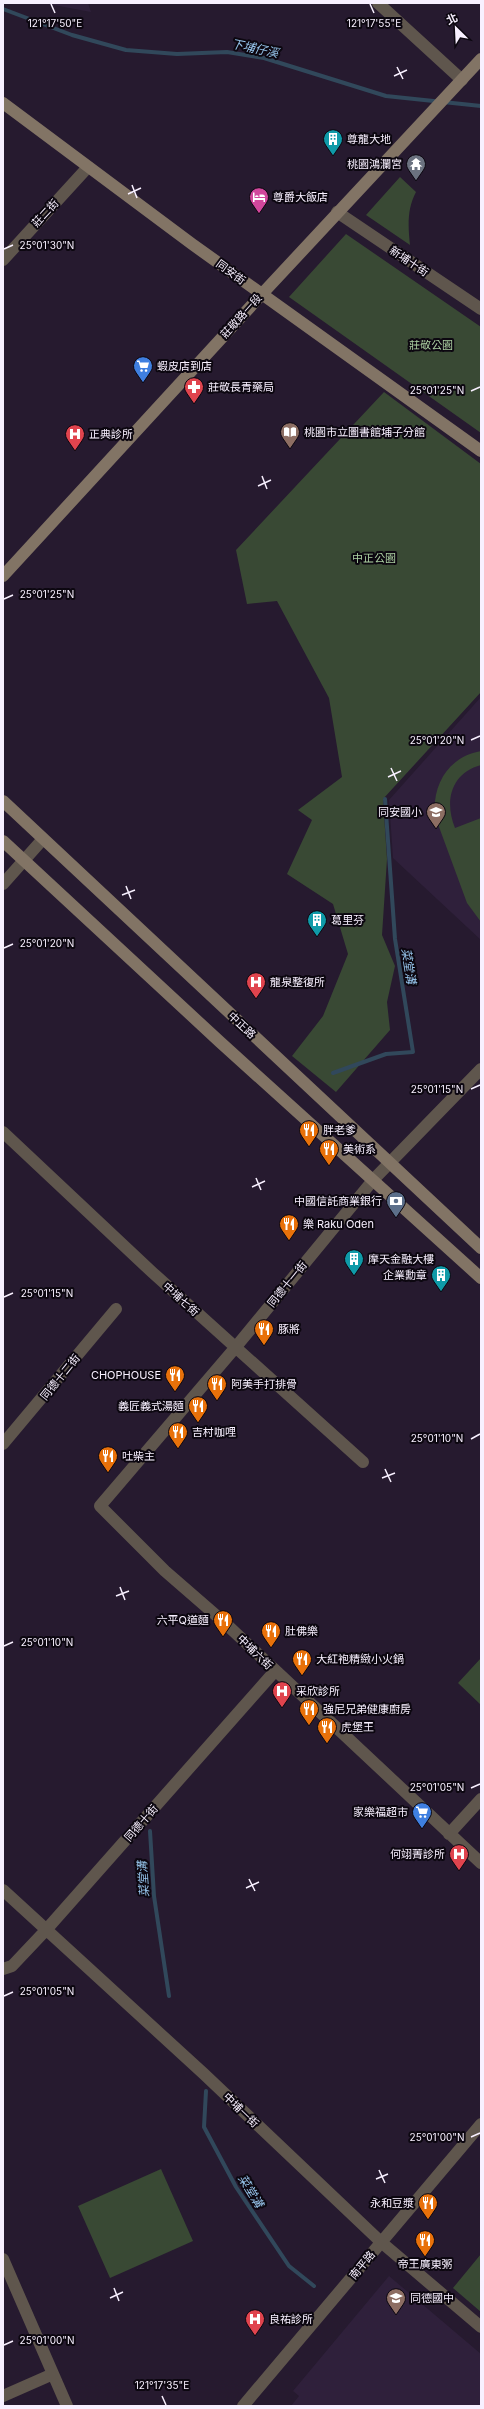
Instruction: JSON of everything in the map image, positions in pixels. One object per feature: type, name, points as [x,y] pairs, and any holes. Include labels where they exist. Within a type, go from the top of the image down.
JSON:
[{"type":"street","points":[[378,3],[458,84]]},
{"type":"street","name":"莊敬路一段","points":[[3,576],[337,212],[481,59]]},
{"type":"street","name":"同安街","points":[[3,103],[262,294],[481,451]]},
{"type":"street","name":"莊二街","points":[[3,260],[88,167]]},
{"type":"street","name":"新埔十街","points":[[337,212],[481,309]]},
{"type":"street","name":"中正路","points":[[3,801],[481,1248]]},
{"type":"street","points":[[3,884],[43,839]]},
{"type":"street","points":[[3,842],[220,1042],[374,1179],[481,1278]]},
{"type":"street","name":"同德十一街","points":[[100,1506],[235,1348],[374,1179],[481,1069]]},
{"type":"street","name":"中埔七街","points":[[3,1132],[235,1348],[363,1462]]},
{"type":"street","name":"同德十二街","points":[[3,1444],[116,1308]]},
{"type":"street","name":"中埔六街","points":[[100,1506],[165,1571],[226,1624],[481,1863]]},
{"type":"street","name":"同德十街","points":[[3,1969],[12,1966],[46,1930],[275,1671]]},
{"type":"street","points":[[449,1834],[481,1799]]},
{"type":"street","name":"中埔一街","points":[[3,1890],[204,2074],[381,2242],[481,2327]]},
{"type":"street","name":"南平路","points":[[242,2406],[481,2124]]},
{"type":"street","points":[[3,2259],[67,2406]]},
{"type":"street","points":[[3,2396],[53,2374]]},
{"type":"shaded area","points":[[43,3],[88,3],[91,12]]},
{"type":"shaded area","name":"同安國小","points":[[481,697],[481,940],[393,858],[389,800]]},
{"type":"shaded area","name":"同德國中","points":[[389,2276],[481,2354],[481,2406],[291,2406],[299,2396],[293,2391]]},
{"type":"green space","points":[[400,177],[416,192],[411,205],[409,218],[410,245],[366,215]]},
{"type":"green space","name":"莊敬公園","points":[[346,234],[481,327],[481,433],[289,297]]},
{"type":"green space","name":"中正公園","points":[[384,392],[481,464],[481,692],[383,799],[387,859],[382,935],[395,966],[387,1002],[390,1030],[336,1092],[292,1056],[323,1016],[348,954],[333,904],[287,874],[312,820],[298,810],[342,777],[329,698],[277,601],[247,604],[236,550]]},
{"type":"green space","points":[[481,751],[481,765],[463,774],[457,781],[450,798],[450,808],[455,828],[481,818],[481,922],[467,903],[435,816],[435,805],[436,794],[444,774],[459,759],[469,754]]},
{"type":"green space","points":[[481,1658],[481,1705],[458,1683]]},
{"type":"green space","points":[[161,2169],[193,2241],[110,2278],[78,2206]]},
{"type":"green space","points":[[481,2254],[481,2312],[453,2288]]},
{"type":"waterway","name":"下埔仔溪","points":[[3,9],[72,35],[126,50],[177,54],[227,52],[264,58],[386,96],[481,106]]},
{"type":"waterway","name":"菜堂溝","points":[[333,1073],[386,1054],[413,1052],[395,939],[385,799]]},
{"type":"waterway","name":"菜堂溝","points":[[150,1831],[154,1896],[169,1996]]},
{"type":"waterway","name":"菜堂溝","points":[[206,2091],[204,2127],[236,2187],[289,2266],[314,2286]]},
{"type":"place","name":"尊龍大地","points":[[333,156]]},
{"type":"place","name":"桃園鴻瀾宮","points":[[416,181]]},
{"type":"place","name":"尊爵大飯店","points":[[259,214]]},
{"type":"place","name":"蝦皮店到店","points":[[143,383]]},
{"type":"place","name":"莊敬長青藥局","points":[[194,404]]},
{"type":"place","name":"桃園市立圖書館埔子分館","points":[[290,449]]},
{"type":"place","name":"正典診所","points":[[75,451]]},
{"type":"place","name":"同安國小","points":[[436,829]]},
{"type":"place","name":"葛里芬","points":[[317,937]]},
{"type":"place","name":"龍泉整復所","points":[[256,999]]},
{"type":"place","name":"胖老爹","points":[[309,1147]]},
{"type":"place","name":"美術系","points":[[329,1166]]},
{"type":"place","name":"中國信託商業銀行","points":[[396,1218]]},
{"type":"place","name":"樂 Raku Oden","points":[[289,1241]]},
{"type":"place","name":"摩天金融大樓","points":[[354,1276]]},
{"type":"place","name":"企業勳章","points":[[441,1292]]},
{"type":"place","name":"豚將","points":[[264,1346]]},
{"type":"place","name":"CHOPHOUSE","points":[[175,1392]]},
{"type":"place","name":"阿美手打排骨","points":[[217,1401]]},
{"type":"place","name":"義匠義式湯麵","points":[[198,1423]]},
{"type":"place","name":"吉村咖哩","points":[[178,1449]]},
{"type":"place","name":"吐柴主","points":[[108,1473]]},
{"type":"place","name":"六平Q道麵","points":[[223,1637]]},
{"type":"place","name":"肚佛樂","points":[[271,1648]]},
{"type":"place","name":"大紅袍精緻小火鍋","points":[[302,1676]]},
{"type":"place","name":"采欣診所","points":[[282,1708]]},
{"type":"place","name":"強尼兄弟健康廚房","points":[[309,1726]]},
{"type":"place","name":"虎堡王","points":[[327,1744]]},
{"type":"place","name":"家樂福超市","points":[[422,1829]]},
{"type":"place","name":"何翊菁診所","points":[[459,1871]]},
{"type":"place","name":"永和豆漿","points":[[428,2220]]},
{"type":"place","name":"帝王廣東粥","points":[[425,2257]]},
{"type":"place","name":"同德國中","points":[[396,2315]]},
{"type":"place","name":"良祐診所","points":[[255,2336]]}]
